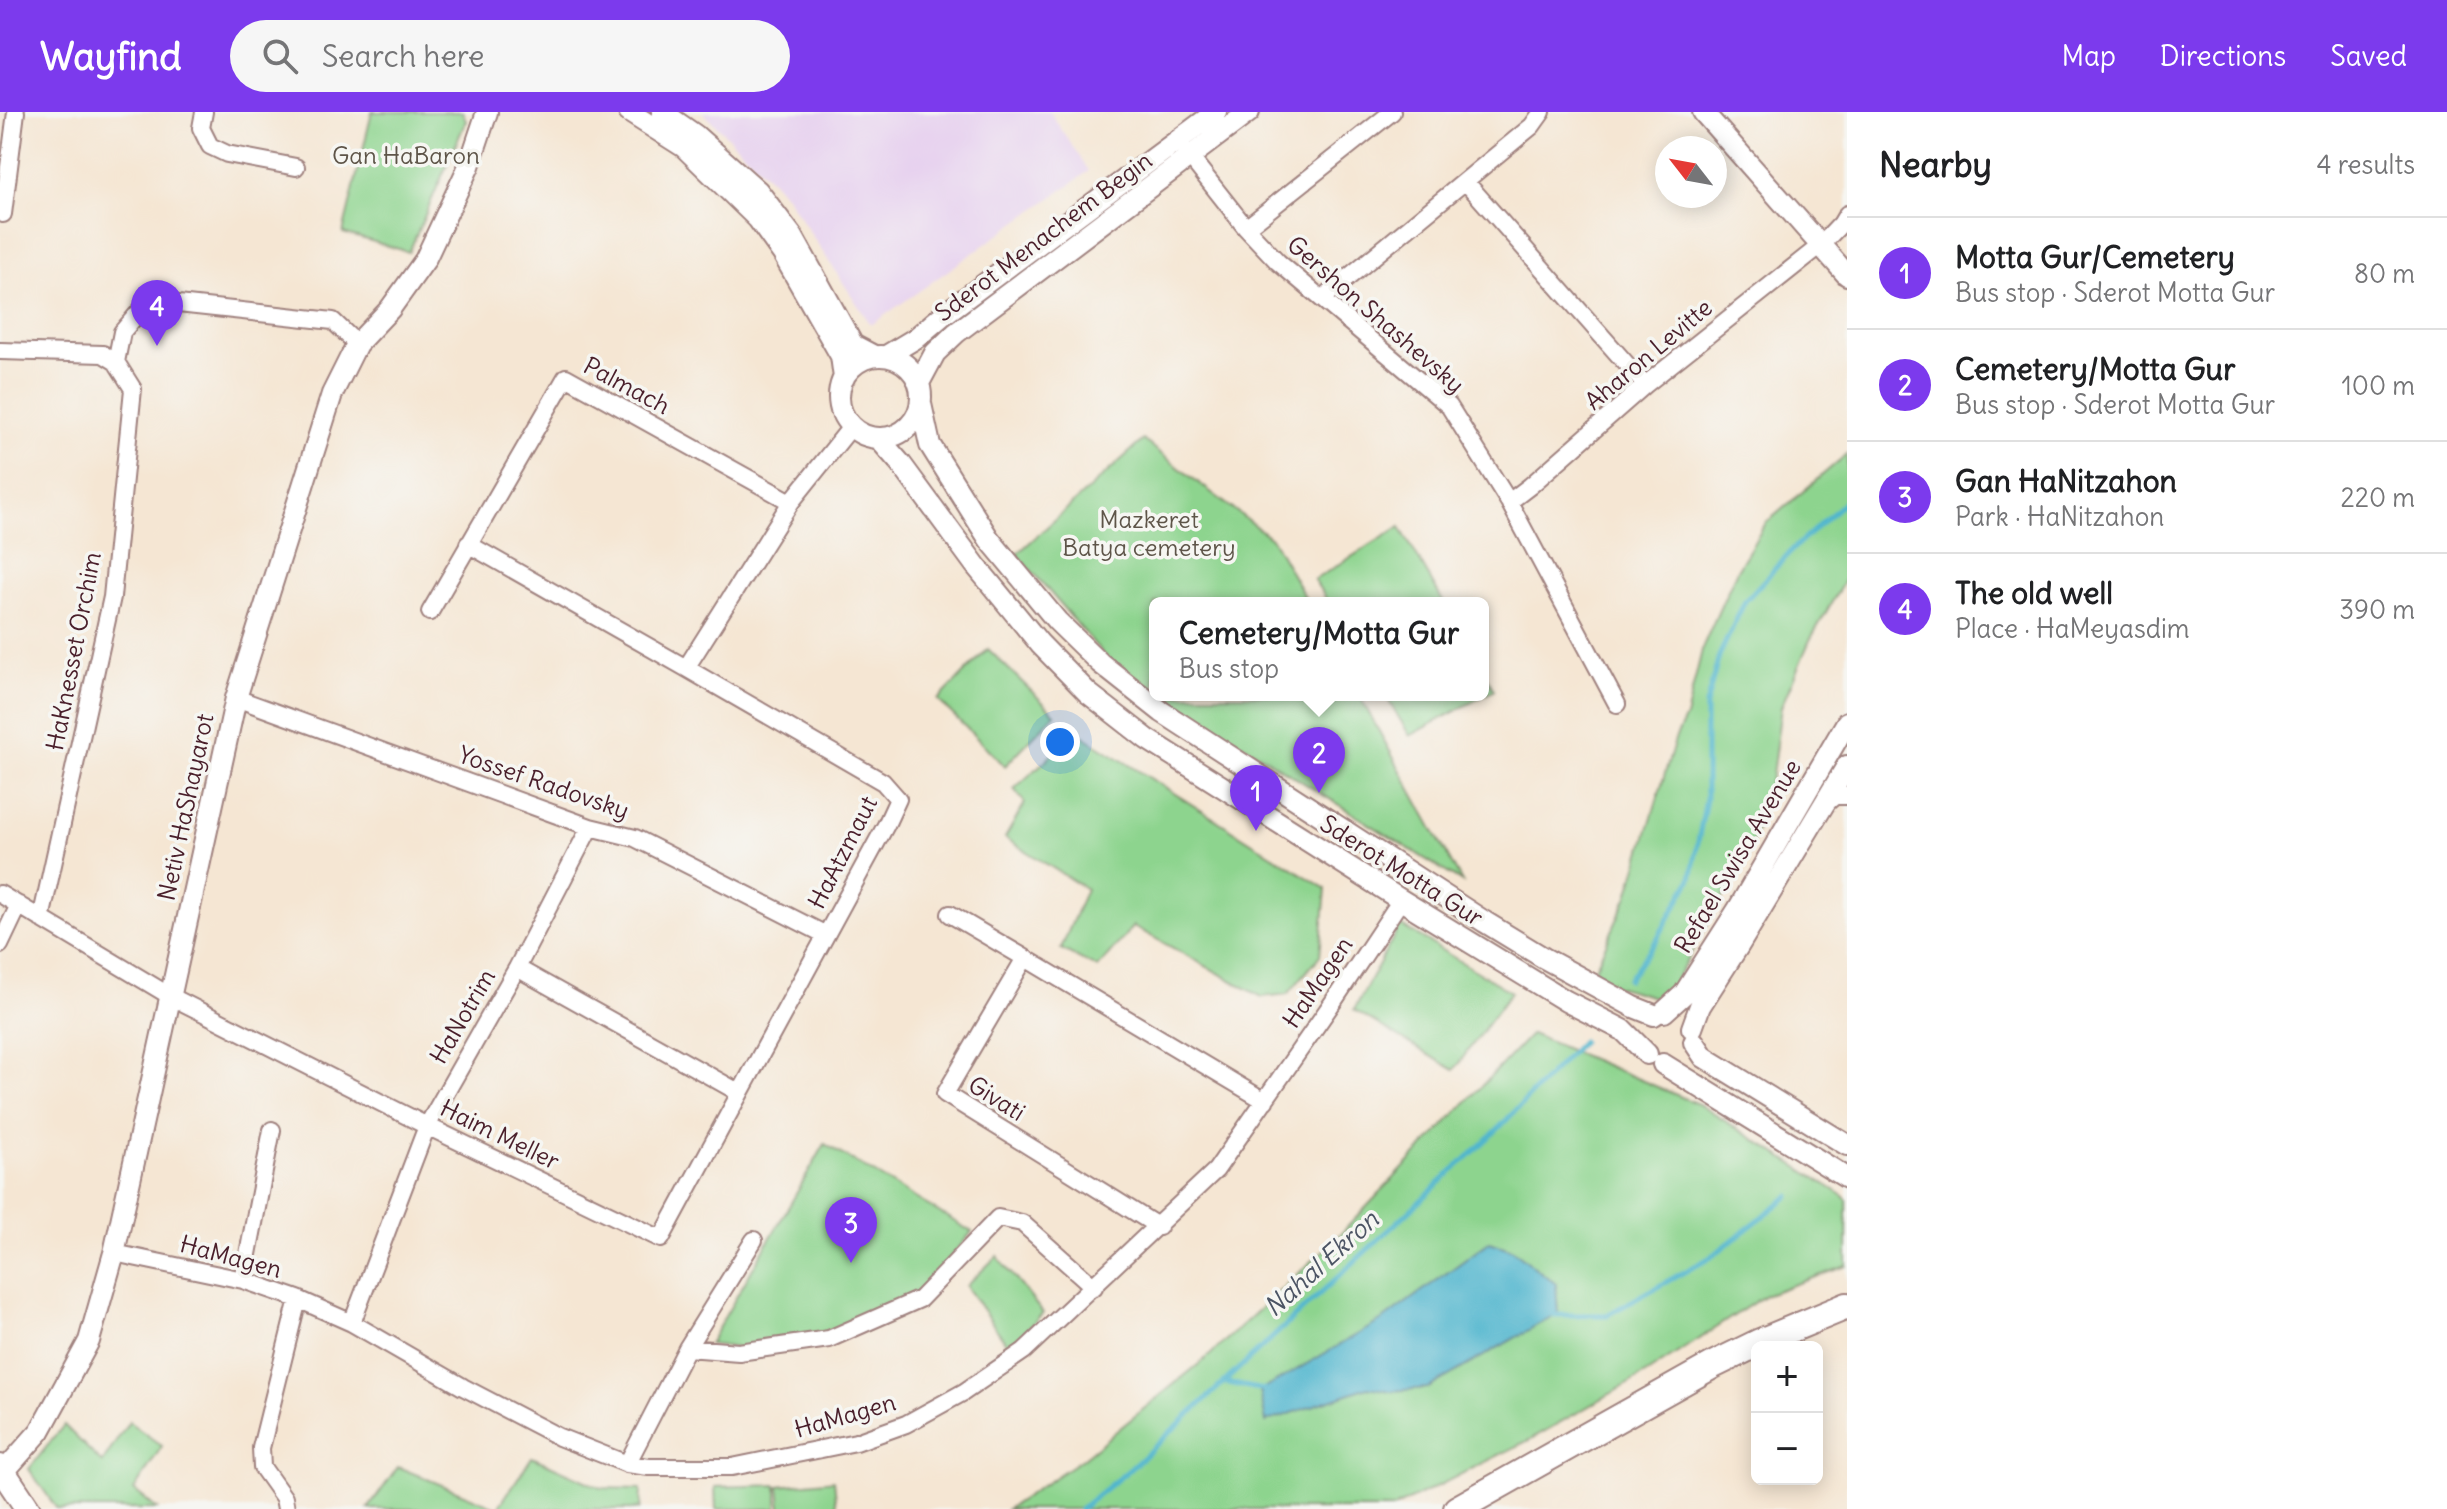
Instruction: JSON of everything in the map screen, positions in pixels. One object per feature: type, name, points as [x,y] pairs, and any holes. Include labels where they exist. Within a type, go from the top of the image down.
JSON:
[{"type":"main road","points":[[1457,1509],[1715,1364],[1847,1306]]},
{"type":"main road","points":[[1,1471],[28,1509]]},
{"type":"street","points":[[3,214],[16,112]]},
{"type":"street","points":[[204,112],[201,128],[210,146],[227,154],[296,167]]},
{"type":"street","name":"Netiv HaShayarot","points":[[469,166],[487,112]]},
{"type":"street","name":"Netiv HaShayarot","points":[[1,1471],[40,1431],[89,1341],[114,1253],[236,698],[332,394],[357,344],[390,309],[425,260],[469,166],[502,112]]},
{"type":"street","points":[[629,112],[684,147],[758,219],[799,280],[841,356],[844,378]]},
{"type":"street","points":[[662,112],[695,135],[758,191],[793,237],[853,345],[906,365],[919,383],[921,404],[913,422],[898,435],[879,439],[859,434],[851,427],[839,404],[840,387],[854,365],[880,356]]},
{"type":"street","name":"Sderot Menachem Begin","points":[[919,383],[935,353],[956,333],[1183,149],[1216,112]]},
{"type":"street","name":"Sderot Menachem Begin","points":[[880,356],[916,338],[943,315],[1183,149],[1249,112]]},
{"type":"street","points":[[1246,228],[1392,112]]},
{"type":"street","points":[[1322,299],[1532,126],[1542,112]]},
{"type":"street","points":[[1703,112],[1847,275]]},
{"type":"street","name":"Gershon Shashevsky","points":[[1183,149],[1246,228],[1278,262],[1449,406],[1509,502],[1617,704]]},
{"type":"street","points":[[1465,181],[1645,385]]},
{"type":"street","name":"Aharon Levitte","points":[[1509,502],[1645,385],[1821,245],[1847,214]]},
{"type":"street","points":[[0,351],[103,354],[116,362],[122,332],[140,311],[178,304],[333,321],[357,344]]},
{"type":"street","name":"HaKnesset Orchim","points":[[41,919],[112,597],[133,389],[116,362]]},
{"type":"street","name":"Palmach","points":[[430,612],[566,377],[791,502]]},
{"type":"street","name":"Sderot Motta Gur","points":[[921,404],[930,445],[989,539],[1057,621],[1100,663],[1162,712],[1485,922],[1634,1007],[1659,1013]]},
{"type":"street","points":[[468,544],[686,668],[791,502],[851,427]]},
{"type":"street","name":"Sderot Motta Gur","points":[[879,439],[1040,644],[1088,693],[1147,739],[1566,1001],[1623,1030],[1655,1059],[1847,1178]]},
{"type":"street","name":"HaAtzmaut","points":[[686,668],[883,782],[898,799],[740,1093]]},
{"type":"street","name":"Yossef Radovsky","points":[[236,698],[590,827],[635,838],[826,935]]},
{"type":"street","name":"Refael Swisa Avenue","points":[[1659,1013],[1684,994],[1737,911],[1847,722]]},
{"type":"street","name":"Refael Swisa Avenue","points":[[1693,1035],[1700,1006],[1847,766]]},
{"type":"street","points":[[1825,804],[1835,796],[1847,796]]},
{"type":"street","name":"HaNotrim","points":[[352,1323],[427,1126],[517,968],[590,827]]},
{"type":"street","name":"Haim Meller","points":[[0,894],[170,996],[427,1126],[661,1239],[740,1093]]},
{"type":"street","name":"HaMagen","points":[[114,1253],[243,1280],[298,1299],[352,1323],[463,1387],[559,1437],[627,1464],[732,1467],[856,1442],[906,1424],[964,1392],[1024,1351],[1159,1227],[1216,1170],[1401,900]]},
{"type":"street","points":[[0,945],[19,905]]},
{"type":"street","points":[[950,914],[1265,1101]]},
{"type":"street","name":"Givati","points":[[1025,958],[945,1094],[1159,1227]]},
{"type":"street","points":[[517,968],[740,1093]]},
{"type":"street","points":[[1693,1035],[1692,1049],[1682,1060],[1655,1059],[1641,1037],[1647,1021],[1659,1013],[1684,1016],[1704,1057],[1847,1145]]},
{"type":"street","points":[[243,1280],[272,1130]]},
{"type":"street","points":[[687,1348],[739,1352],[829,1339],[920,1299],[998,1218],[1022,1223],[1094,1287]]},
{"type":"street","points":[[627,1464],[687,1348],[754,1240]]},
{"type":"street","points":[[286,1509],[284,1498],[262,1467],[261,1448],[298,1299]]},
{"type":"shaded area","points":[[703,112],[1050,112],[1089,171],[871,325],[784,193]]},
{"type":"green space","name":"Gan HaBaron","points":[[372,112],[463,112],[466,121],[409,252],[343,233]]},
{"type":"green space","name":"Mazkeret Batya cemetery","points":[[1143,440],[1272,539],[1305,597],[1149,597],[1149,686],[1109,661],[1017,554]]},
{"type":"green space","points":[[1847,454],[1847,576],[1810,640],[1781,707],[1772,775],[1750,851],[1664,1000],[1609,984],[1592,975],[1628,896],[1676,737],[1686,717],[1703,646],[1737,570],[1766,523]]},
{"type":"green space","points":[[1400,527],[1441,597],[1325,597],[1314,580]]},
{"type":"green space","points":[[988,649],[1055,714],[1005,766],[938,700]]},
{"type":"green space","points":[[1174,701],[1362,701],[1462,882]]},
{"type":"green space","points":[[1389,701],[1474,701],[1410,736]]},
{"type":"green space","points":[[1077,732],[1326,889],[1320,956],[1288,994],[1262,997],[1133,926],[1098,968],[1061,949],[1086,889],[1005,838],[1025,803],[1014,789]]},
{"type":"green space","points":[[1400,925],[1511,992],[1454,1070],[1354,1010]]},
{"type":"green space","points":[[1531,1034],[1698,1104],[1841,1194],[1847,1200],[1847,1266],[1767,1294],[1647,1373],[1529,1440],[1392,1509],[1007,1509],[1082,1459],[1210,1355],[1336,1239]]},
{"type":"green space","points":[[825,1144],[972,1232],[920,1294],[827,1337],[738,1348],[709,1344]]},
{"type":"green space","points":[[997,1256],[1043,1313],[1009,1347],[966,1286]]},
{"type":"green space","points":[[129,1422],[162,1446],[134,1490],[157,1509],[57,1509],[29,1469],[64,1425],[102,1463]]},
{"type":"green space","points":[[532,1457],[601,1488],[641,1489],[640,1509],[368,1509],[398,1467],[498,1508]]},
{"type":"green space","points":[[834,1480],[837,1509],[781,1509],[779,1486]]},
{"type":"green space","points":[[777,1485],[777,1509],[716,1509],[715,1487]]},
{"type":"water","points":[[1489,1242],[1513,1250],[1556,1284],[1558,1313],[1428,1388],[1391,1391],[1368,1387],[1266,1422],[1260,1391],[1384,1319]]},
{"type":"waterway","name":"Nahal Ekron","points":[[1628,980],[1656,941],[1691,879],[1706,799],[1706,705],[1719,656],[1745,601],[1793,549],[1847,500]]},
{"type":"waterway","name":"Nahal Ekron","points":[[1080,1509],[1129,1470],[1497,1130],[1582,1041]]},
{"type":"waterway","points":[[1554,1315],[1607,1315],[1711,1257],[1789,1196]]},
{"type":"waterway","points":[[1223,1382],[1264,1390]]},
{"type":"place","name":"The old well","points":[[157,346]]},
{"type":"place","name":"Cemetery/Motta Gur","points":[[1319,793]]},
{"type":"place","name":"Motta Gur/Cemetery","points":[[1256,831]]},
{"type":"place","name":"Gan HaNitzahon","points":[[851,1263]]}]
